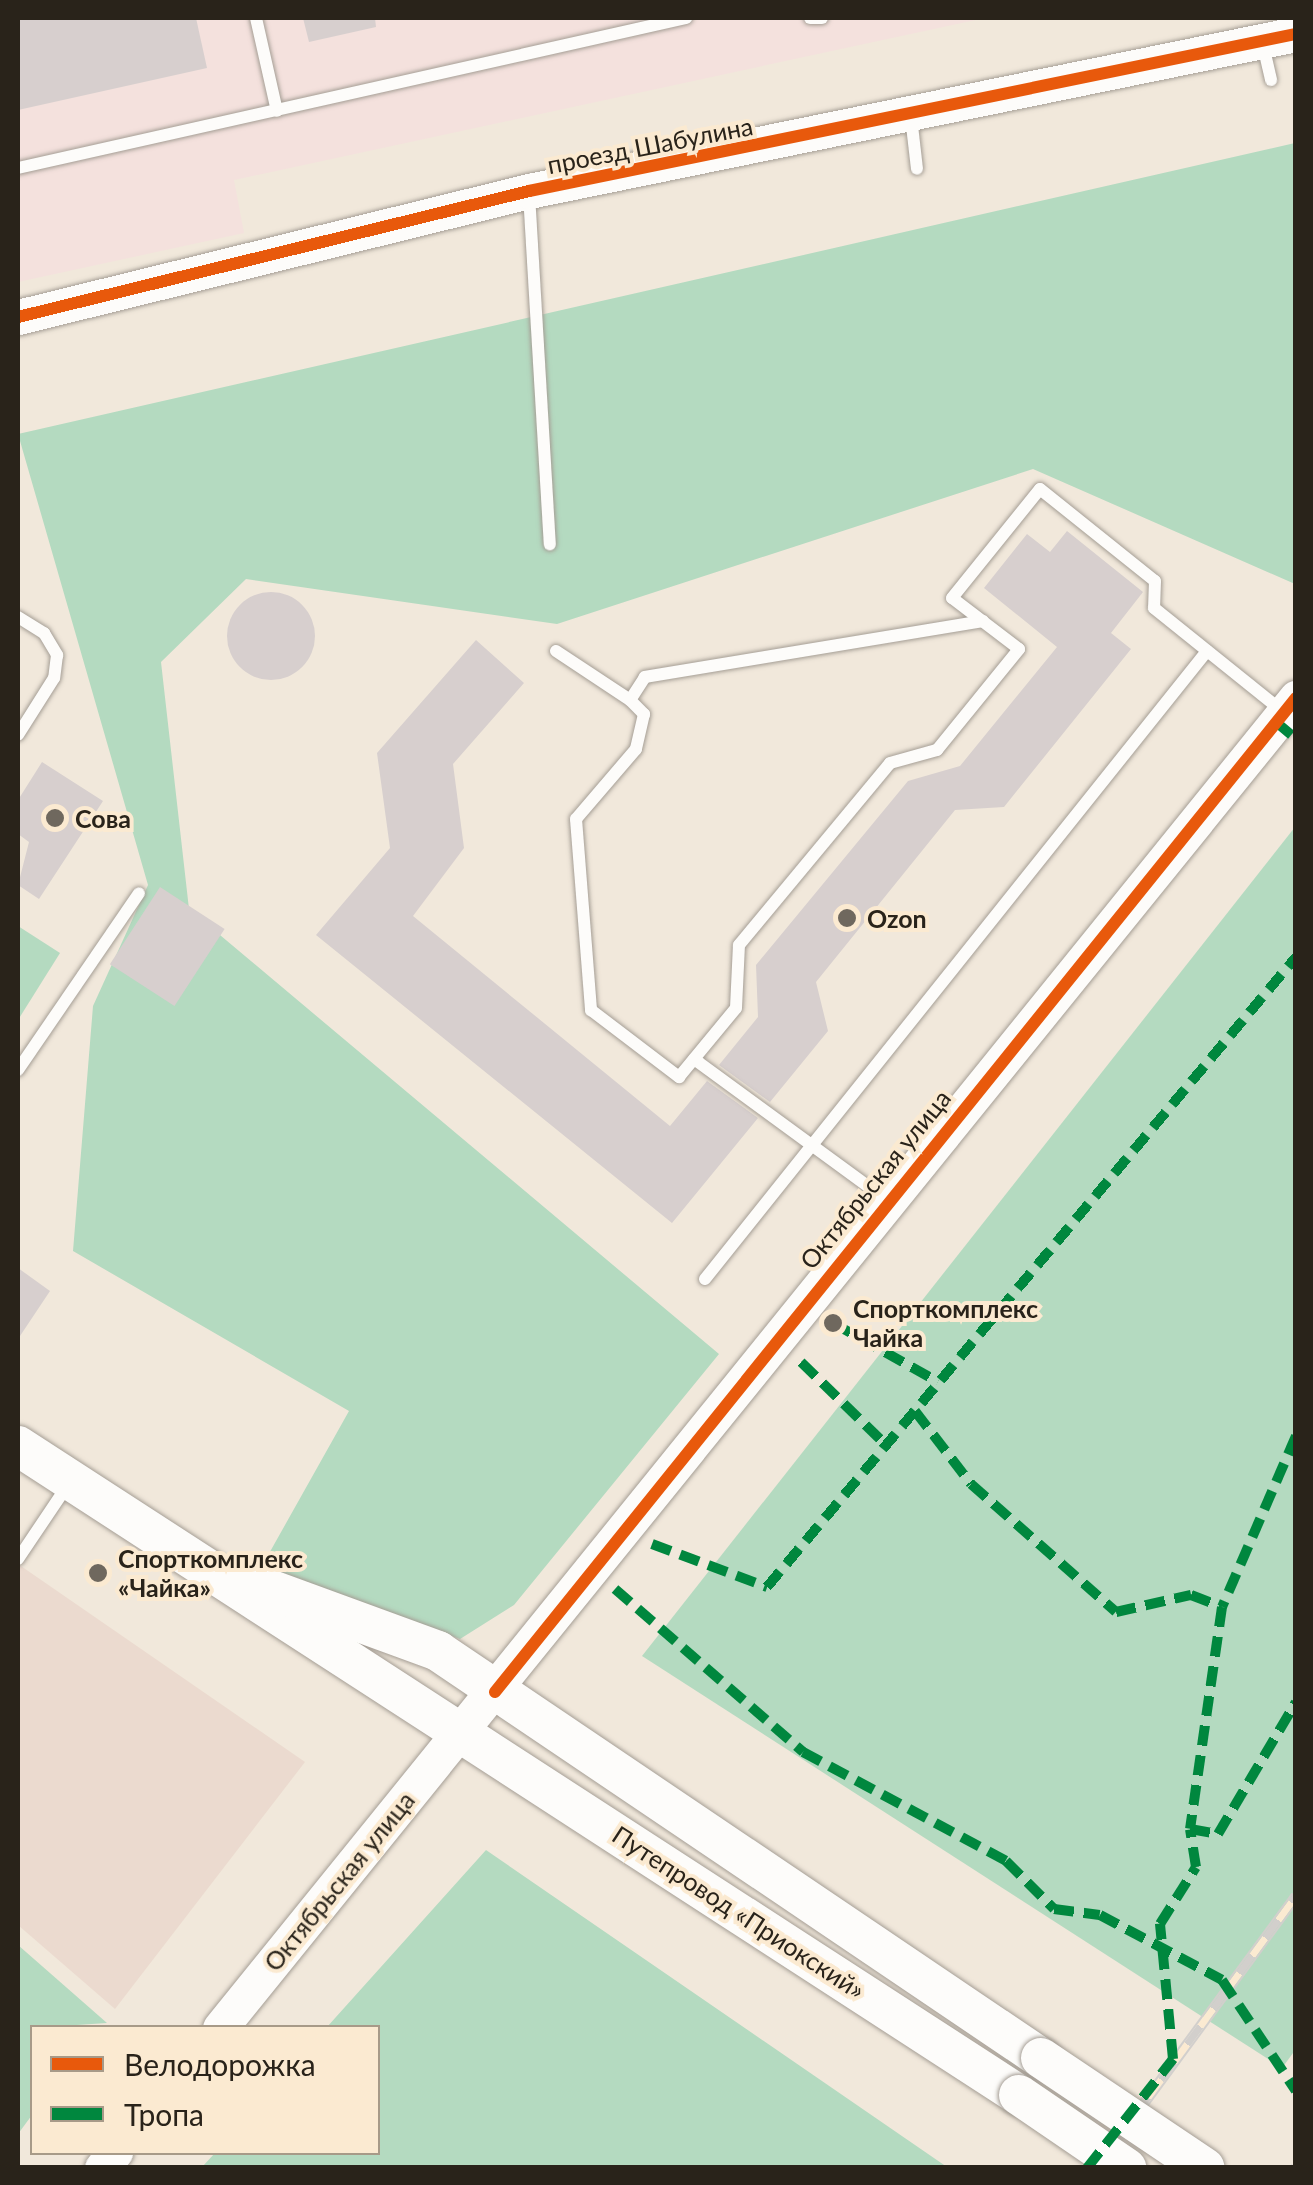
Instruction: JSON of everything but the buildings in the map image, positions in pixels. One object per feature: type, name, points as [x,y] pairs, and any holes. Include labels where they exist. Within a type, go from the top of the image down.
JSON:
[{"type":"main road","points":[[18,1446],[456,1734]]},
{"type":"main road","points":[[198,1563],[438,1651],[495,1692]]},
{"type":"main road","name":"Путепровод «Приокский»","points":[[495,1692],[1205,2168]]},
{"type":"main road","name":"Путепровод «Приокский»","points":[[456,1734],[1126,2168]]},
{"type":"street","name":"проезд Шабулина","points":[[18,317],[529,191],[910,118],[1279,38]]},
{"type":"street","name":"Октябрьская улица","points":[[222,2025],[1290,705]]},
{"type":"lane","points":[[256,18],[277,111]]},
{"type":"lane","points":[[18,168],[686,18]]},
{"type":"lane","points":[[810,18],[822,18]]},
{"type":"lane","points":[[1271,80],[1279,38]]},
{"type":"lane","points":[[910,118],[917,169]]},
{"type":"lane","points":[[529,191],[550,544]]},
{"type":"lane","points":[[556,650],[630,700],[645,730],[576,819],[591,1010],[679,1077],[736,1008],[739,945],[890,763],[936,750],[1019,649],[952,598],[1040,489],[1155,581],[1154,608],[1207,651],[1290,705]]},
{"type":"lane","points":[[18,617],[44,633],[57,656],[54,678],[18,736]]},
{"type":"lane","points":[[630,700],[656,668],[983,621]]},
{"type":"lane","points":[[705,1279],[808,1143],[1207,651]]},
{"type":"lane","points":[[18,1070],[139,893]]},
{"type":"lane","points":[[694,1059],[887,1200]]},
{"type":"lane","points":[[18,1559],[70,1481]]},
{"type":"shaded area","points":[[18,18],[985,18],[234,180],[244,233],[18,282]]},
{"type":"shaded area","points":[[18,1564],[305,1762],[115,2009],[18,1925]]},
{"type":"green space","points":[[1295,143],[1295,584],[1033,469],[557,624],[246,579],[161,662],[189,909],[719,1354],[514,1605],[460,1639],[262,1566],[349,1411],[73,1251],[93,1006],[148,885],[18,434]]},
{"type":"green space","points":[[1295,827],[1296,2049],[1282,2068],[642,1656]]},
{"type":"green space","points":[[18,926],[60,953],[18,1020]]},
{"type":"green space","points":[[486,1850],[947,2167],[202,2167],[213,2155],[380,2155],[380,2025],[329,2025]]},
{"type":"green space","points":[[18,1945],[107,2023],[30,2025],[30,2118],[18,2134]]},
{"type":"railway","points":[[1096,2168],[1296,1896]]},
{"type":"marked path","points":[[1276,722],[1296,739]]},
{"type":"marked path","points":[[652,1544],[767,1587],[1296,957]]},
{"type":"marked path","points":[[833,1323],[938,1382]]},
{"type":"marked path","points":[[801,1362],[886,1445]]},
{"type":"marked path","points":[[915,1411],[971,1484],[1116,1612],[1191,1595],[1222,1607]]},
{"type":"marked path","points":[[1296,1436],[1222,1607],[1190,1829],[1218,1834],[1296,1702]]},
{"type":"marked path","points":[[615,1589],[803,1752],[1006,1861],[1054,1909],[1100,1915],[1222,1980],[1296,2091]]},
{"type":"marked path","points":[[1087,2168],[1173,2059],[1160,1924],[1196,1867],[1190,1829]]},
{"type":"cycle path","points":[[18,317],[529,191],[1296,34]]},
{"type":"cycle path","points":[[495,1692],[1296,698]]},
{"type":"place","name":"Сова","points":[[55,818]]},
{"type":"place","name":"Ozon","points":[[847,918]]},
{"type":"place","name":"Спорткомплекс Чайка","points":[[833,1323]]},
{"type":"place","name":"Спорткомплекс «Чайка»","points":[[98,1573]]}]
